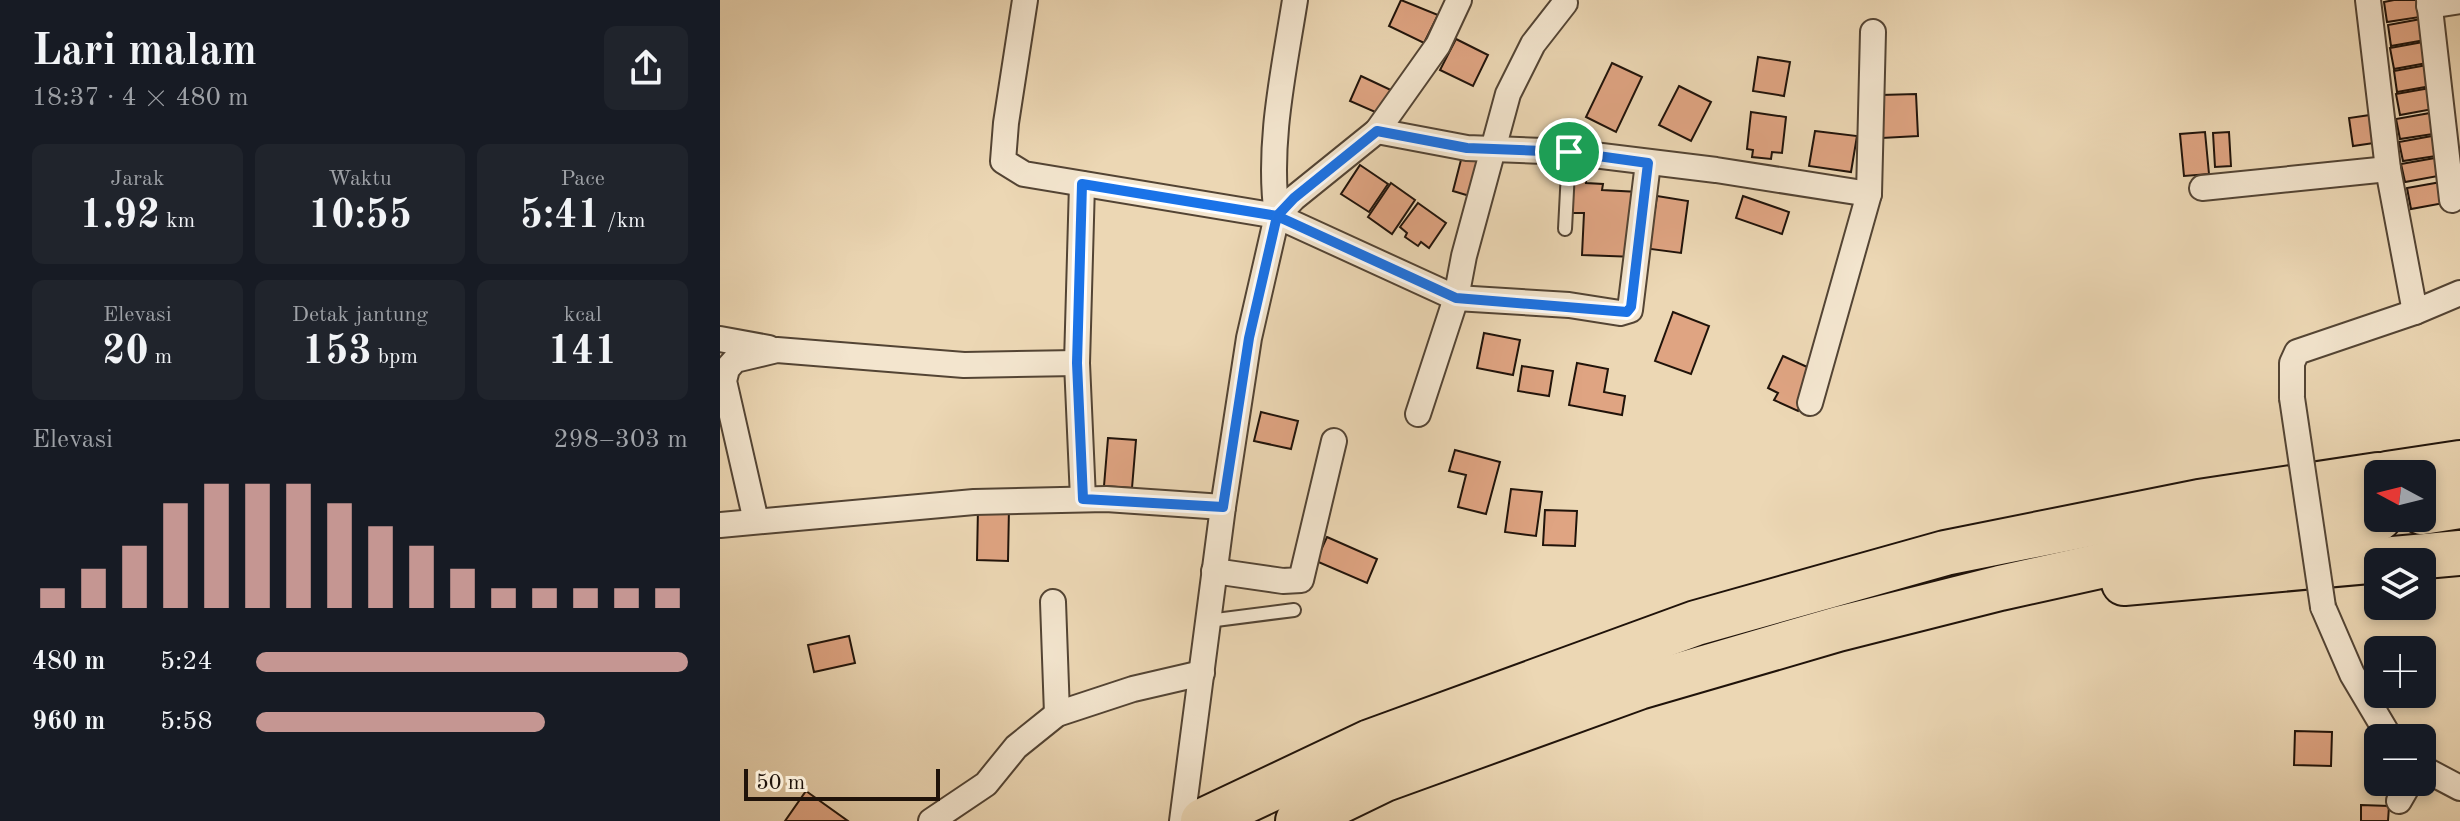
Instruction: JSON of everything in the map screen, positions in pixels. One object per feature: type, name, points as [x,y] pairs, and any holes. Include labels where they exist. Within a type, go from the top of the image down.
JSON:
[{"type":"highway","points":[[2436,467],[2460,463]]},
{"type":"highway","points":[[1203,821],[1370,742],[1696,623],[1945,553],[2199,502],[2364,477]]},
{"type":"highway","points":[[2436,510],[2460,506]]},
{"type":"highway","points":[[1298,821],[1385,779],[1639,687],[1838,629],[2000,588],[2199,544],[2364,520]]},
{"type":"highway","points":[[2000,588],[2169,581],[2460,553]]},
{"type":"street","points":[[1025,0],[1003,161],[1024,174],[1277,216],[1456,298],[1627,312],[1631,307],[1648,163]]},
{"type":"street","points":[[1182,821],[1214,571],[1249,338],[1277,216],[1272,182],[1281,89],[1295,0]]},
{"type":"street","points":[[1277,216],[1294,198],[1377,131],[1438,45],[1459,0]]},
{"type":"street","points":[[2368,0],[2388,169],[2415,312]]},
{"type":"street","points":[[2452,200],[2452,110],[2429,3],[2460,1]]},
{"type":"street","points":[[1418,414],[1456,298],[1464,256],[1508,94],[1533,44],[1565,3]]},
{"type":"street","points":[[1810,403],[1869,194],[1873,32]]},
{"type":"street","points":[[1377,131],[1467,148],[1569,152],[1716,170],[1869,194]]},
{"type":"street","points":[[2202,188],[2388,169]]},
{"type":"street","points":[[1082,184],[1077,363],[1083,499]]},
{"type":"street","points":[[2382,724],[2359,686],[2323,607],[2292,398],[2292,363],[2297,352],[2415,312],[2460,293]]},
{"type":"street","points":[[720,339],[777,350],[964,365],[1077,363]]},
{"type":"street","points":[[756,521],[724,381],[727,369],[735,360],[777,350]]},
{"type":"street","points":[[1214,571],[1283,581],[1301,580],[1334,441]]},
{"type":"street","points":[[720,525],[974,502],[1083,499],[1223,507]]},
{"type":"street","points":[[1053,602],[1057,714]]},
{"type":"street","points":[[931,821],[986,784],[1016,747],[1057,714],[1133,689],[1202,673]]},
{"type":"street","points":[[2436,775],[2460,788]]},
{"type":"lane","points":[[1565,229],[1569,152]]},
{"type":"lane","points":[[1208,621],[1294,610]]},
{"type":"building","points":[[1401,0],[1438,15],[1424,43],[1389,26]]},
{"type":"building","points":[[2418,0],[2420,17],[2387,22],[2384,2]]},
{"type":"building","points":[[2421,19],[2425,40],[2391,46],[2388,25]]},
{"type":"building","points":[[1456,39],[1488,55],[1473,86],[1440,70]]},
{"type":"building","points":[[2423,42],[2427,63],[2394,69],[2390,48]]},
{"type":"building","points":[[1758,57],[1790,62],[1784,96],[1753,91]]},
{"type":"building","points":[[1612,63],[1642,77],[1616,132],[1586,117]]},
{"type":"building","points":[[2427,65],[2431,86],[2397,92],[2394,71]]},
{"type":"building","points":[[1361,76],[1393,91],[1382,115],[1350,101]]},
{"type":"building","points":[[1679,86],[1711,102],[1691,141],[1659,125]]},
{"type":"building","points":[[2430,88],[2433,109],[2400,115],[2396,94]]},
{"type":"building","points":[[1916,94],[1918,136],[1882,138],[1881,95]]},
{"type":"building","points":[[1751,112],[1786,117],[1782,153],[1772,152],[1771,159],[1752,157],[1753,150],[1747,149]]},
{"type":"building","points":[[2430,113],[2433,134],[2400,139],[2396,119]]},
{"type":"building","points":[[2377,114],[2381,142],[2353,146],[2349,118]]},
{"type":"building","points":[[1815,131],[1857,136],[1851,172],[1809,166]]},
{"type":"building","points":[[2205,132],[2209,174],[2184,176],[2180,134]]},
{"type":"building","points":[[2229,132],[2231,166],[2215,167],[2213,133]]},
{"type":"building","points":[[2432,136],[2436,156],[2403,161],[2399,142]]},
{"type":"building","points":[[1462,156],[1482,161],[1473,197],[1453,191]]},
{"type":"building","points":[[2435,158],[2438,176],[2405,182],[2401,164]]},
{"type":"building","points":[[1574,160],[1588,160],[1586,183],[1603,184],[1602,190],[1639,192],[1636,257],[1582,255],[1584,213],[1571,213]]},
{"type":"building","points":[[1360,165],[1388,184],[1369,212],[1341,194]]},
{"type":"building","points":[[2441,182],[2444,203],[2411,209],[2407,188]]},
{"type":"building","points":[[1391,183],[1415,200],[1392,234],[1368,217]]},
{"type":"building","points":[[1657,196],[1688,201],[1681,253],[1643,248],[1649,209],[1655,209]]},
{"type":"building","points":[[1743,196],[1789,212],[1782,234],[1736,218]]},
{"type":"building","points":[[1418,203],[1446,223],[1429,248],[1421,242],[1418,246],[1405,237],[1407,233],[1400,227]]},
{"type":"building","points":[[1673,312],[1709,326],[1691,374],[1655,361]]},
{"type":"building","points":[[1484,333],[1520,340],[1513,375],[1477,368]]},
{"type":"building","points":[[1783,356],[1816,371],[1798,411],[1774,400],[1778,393],[1768,388]]},
{"type":"building","points":[[1577,363],[1608,369],[1604,392],[1625,396],[1622,415],[1569,405]]},
{"type":"building","points":[[1522,366],[1553,371],[1549,396],[1518,391]]},
{"type":"building","points":[[1261,412],[1298,421],[1291,449],[1254,441]]},
{"type":"building","points":[[1108,438],[1136,440],[1132,488],[1104,486]]},
{"type":"building","points":[[1455,450],[1500,462],[1486,514],[1458,507],[1466,475],[1449,471]]},
{"type":"building","points":[[1511,489],[1542,492],[1536,536],[1505,532]]},
{"type":"building","points":[[978,507],[1009,507],[1008,561],[977,560]]},
{"type":"building","points":[[1545,510],[1577,511],[1575,546],[1543,545]]},
{"type":"building","points":[[1327,537],[1377,559],[1367,583],[1316,561]]},
{"type":"building","points":[[849,636],[855,663],[814,672],[808,645]]},
{"type":"building","points":[[2295,731],[2332,732],[2331,766],[2294,765]]},
{"type":"building","points":[[806,791],[848,821],[785,821]]},
{"type":"building","points":[[2361,805],[2389,806],[2388,821],[2361,821]]},
{"type":"route","points":[[1569,152],[1467,148],[1377,131],[1294,198],[1277,216],[1249,338],[1223,507],[1083,499],[1077,363],[1082,184],[1277,216],[1456,298],[1627,312],[1631,307],[1648,163],[1569,152]]}]
